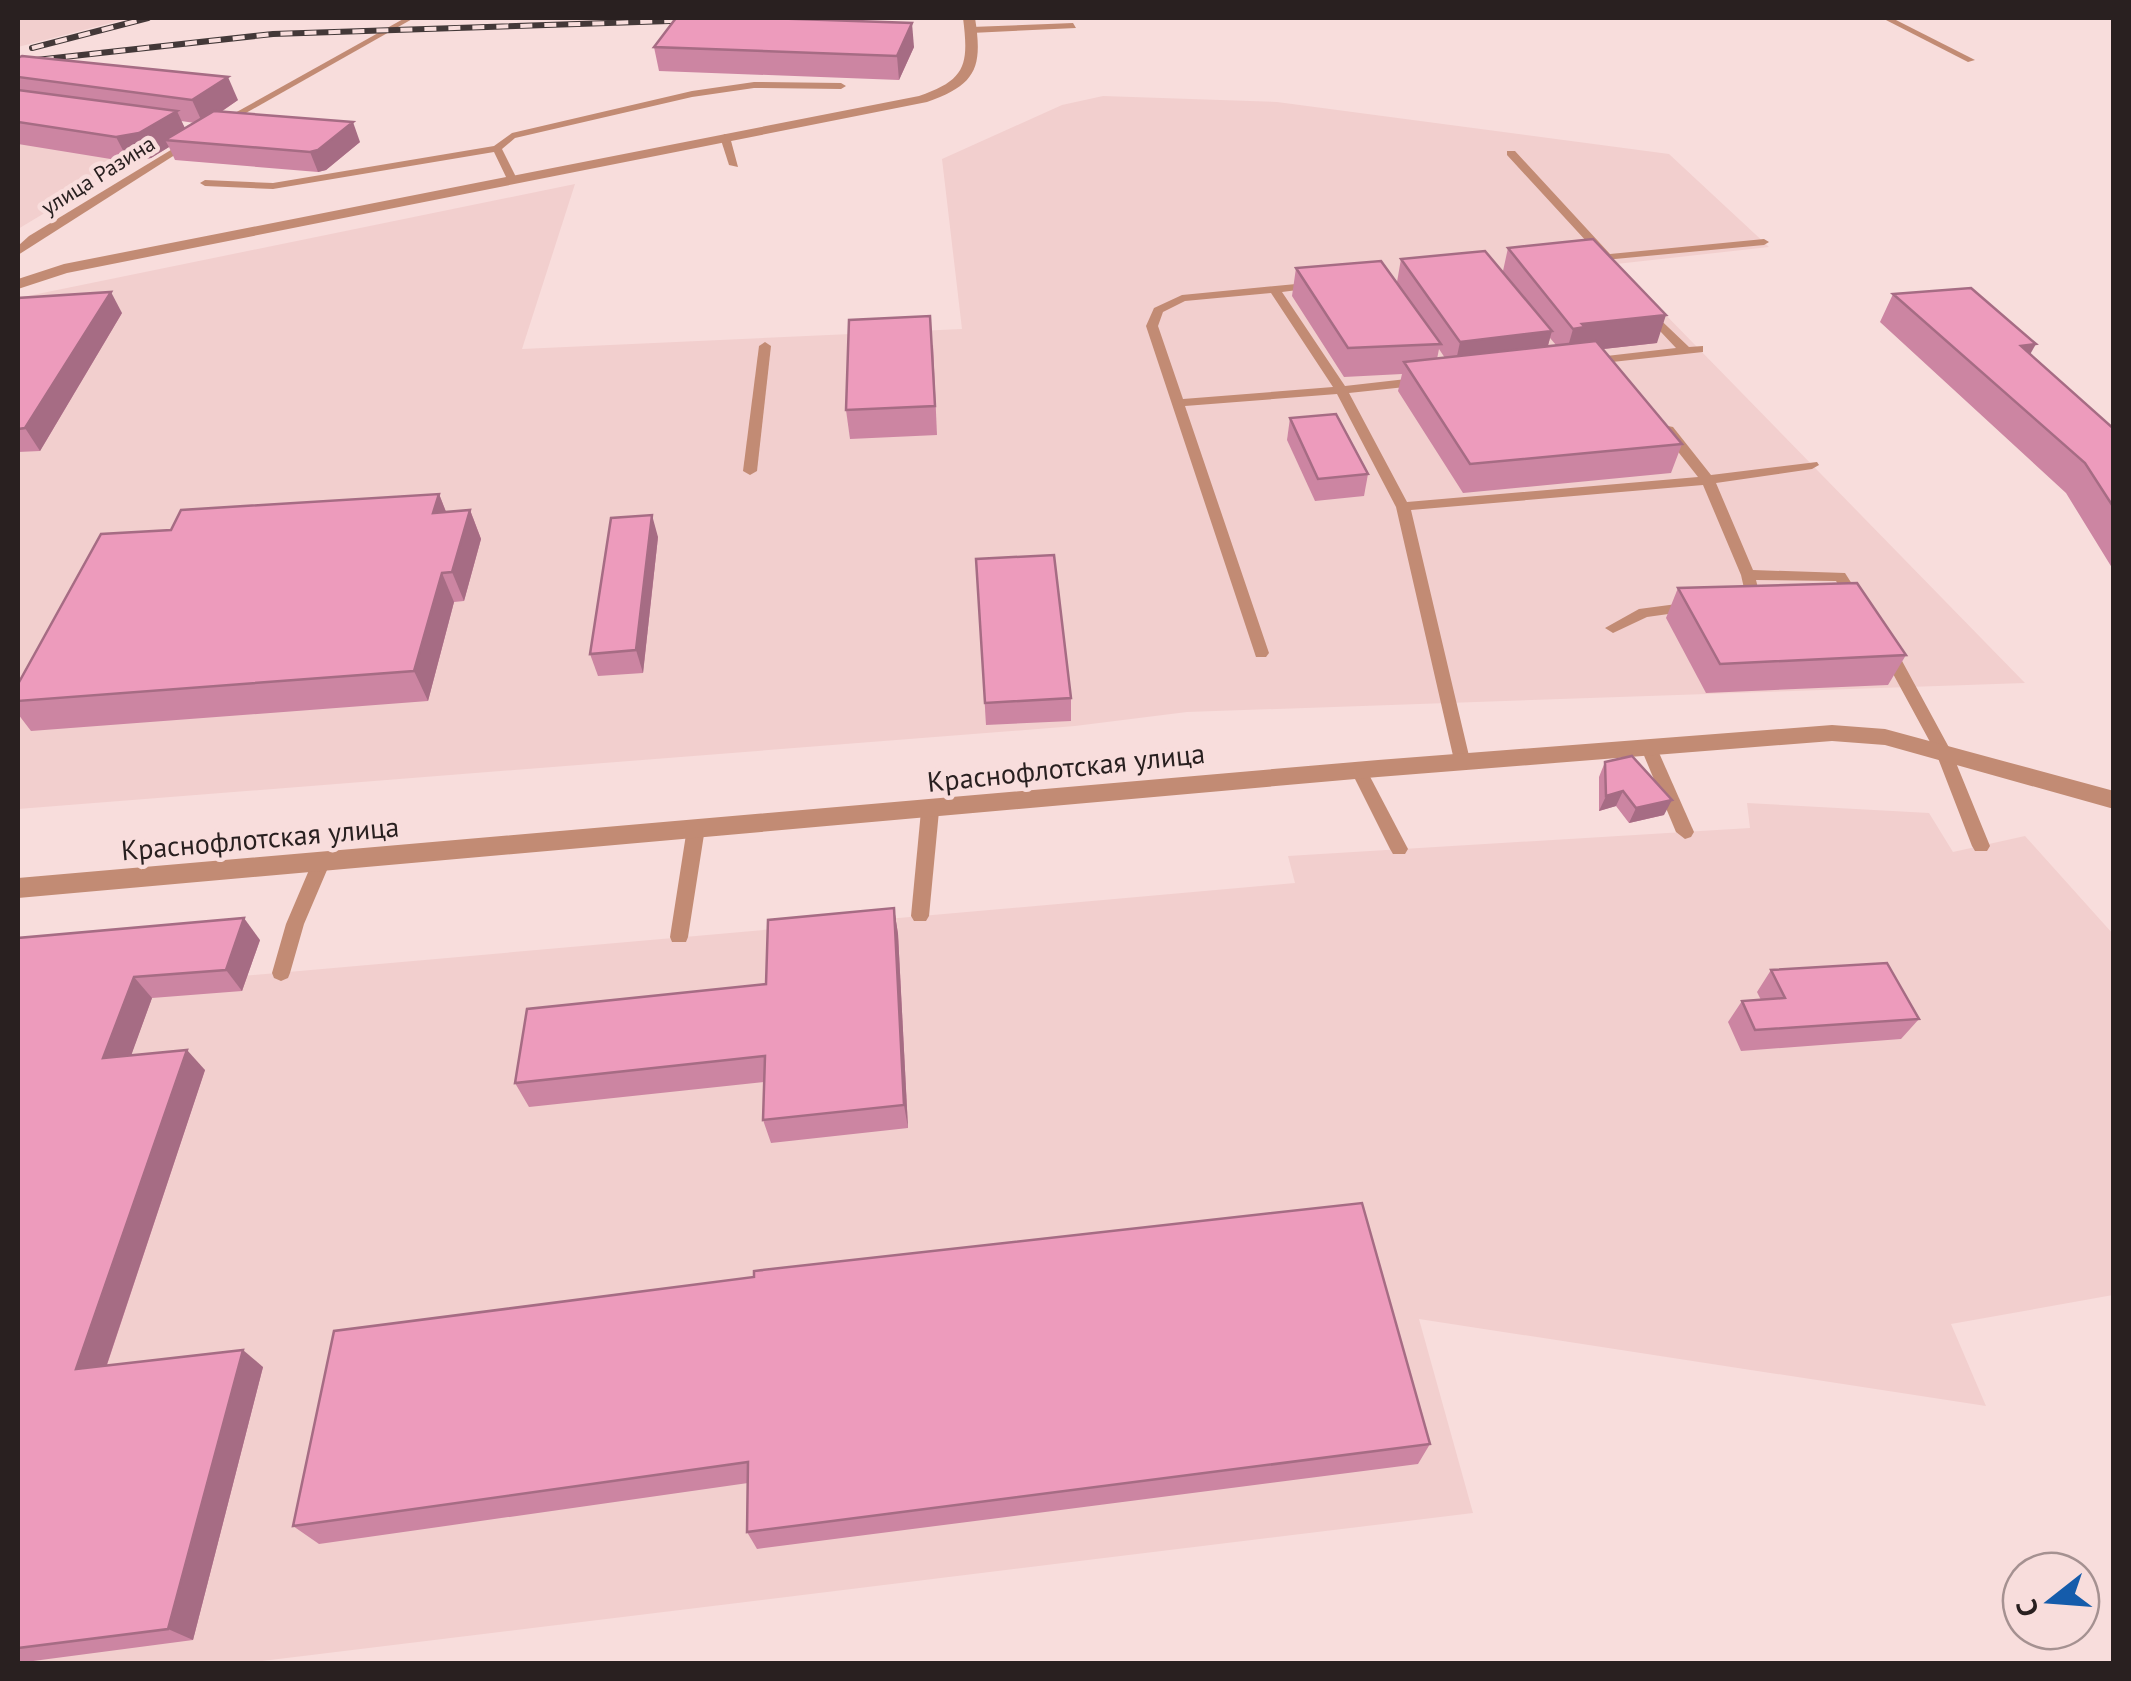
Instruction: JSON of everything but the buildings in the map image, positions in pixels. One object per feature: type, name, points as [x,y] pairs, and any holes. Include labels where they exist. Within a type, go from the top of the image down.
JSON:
[{"type":"street","points":[[18,284],[64,269],[936,95],[960,82],[974,66],[970,24]]},
{"type":"street","name":"Краснофлотская улица","points":[[18,888],[930,811],[1462,760],[1832,733],[1885,737],[2114,800]]},
{"type":"lane","name":"улица Разина","points":[[18,252],[33,238],[208,131],[410,18]]},
{"type":"lane","points":[[1886,18],[1971,60]]},
{"type":"lane","points":[[970,24],[1073,26]]},
{"type":"lane","points":[[205,183],[272,186],[497,148],[512,136],[692,94],[754,85],[841,86]]},
{"type":"lane","points":[[725,137],[734,165]]},
{"type":"lane","points":[[497,148],[512,179]]},
{"type":"lane","points":[[1511,153],[1605,263]]},
{"type":"lane","points":[[1579,261],[1605,263],[1764,242]]},
{"type":"lane","points":[[1261,653],[1152,326],[1158,310],[1182,298],[1327,284]]},
{"type":"lane","points":[[1274,289],[1341,390],[1402,507],[1462,760]]},
{"type":"lane","points":[[1577,363],[1692,350],[1636,298]]},
{"type":"lane","points":[[750,471],[765,346]]},
{"type":"lane","points":[[1612,360],[1624,374]]},
{"type":"lane","points":[[1177,403],[1449,378]]},
{"type":"lane","points":[[1660,420],[1708,480],[1748,575],[1754,600],[1736,602]]},
{"type":"lane","points":[[1402,507],[1708,480],[1812,465]]},
{"type":"lane","points":[[1748,575],[1840,576],[1910,684],[1944,753],[1981,846]]},
{"type":"lane","points":[[1612,628],[1644,612],[1718,604]]},
{"type":"lane","points":[[1648,746],[1685,832]]},
{"type":"lane","points":[[1358,770],[1398,849]]},
{"type":"lane","points":[[920,916],[930,811]]},
{"type":"lane","points":[[679,937],[696,828]]},
{"type":"lane","points":[[281,972],[295,924],[321,863]]},
{"type":"shaded area","points":[[18,18],[130,18],[18,47]]},
{"type":"shaded area","points":[[1103,96],[1277,102],[1669,154],[1769,247],[1616,264],[2025,683],[1187,712],[1075,726],[18,809],[18,298],[575,184],[522,349],[962,329],[942,159],[1062,105]]},
{"type":"shaded area","points":[[18,119],[151,149],[18,229]]},
{"type":"shaded area","points":[[1747,803],[1929,813],[1953,852],[2025,836],[2113,934],[2113,1295],[1951,1324],[1986,1406],[1419,1319],[1473,1513],[246,1663],[18,1664],[18,961],[243,976],[1295,883],[1288,856],[1750,828]]},
{"type":"railway","points":[[32,48],[148,18]]},
{"type":"railway","points":[[745,18],[781,18]]},
{"type":"railway","points":[[18,62],[273,34],[700,20]]}]
